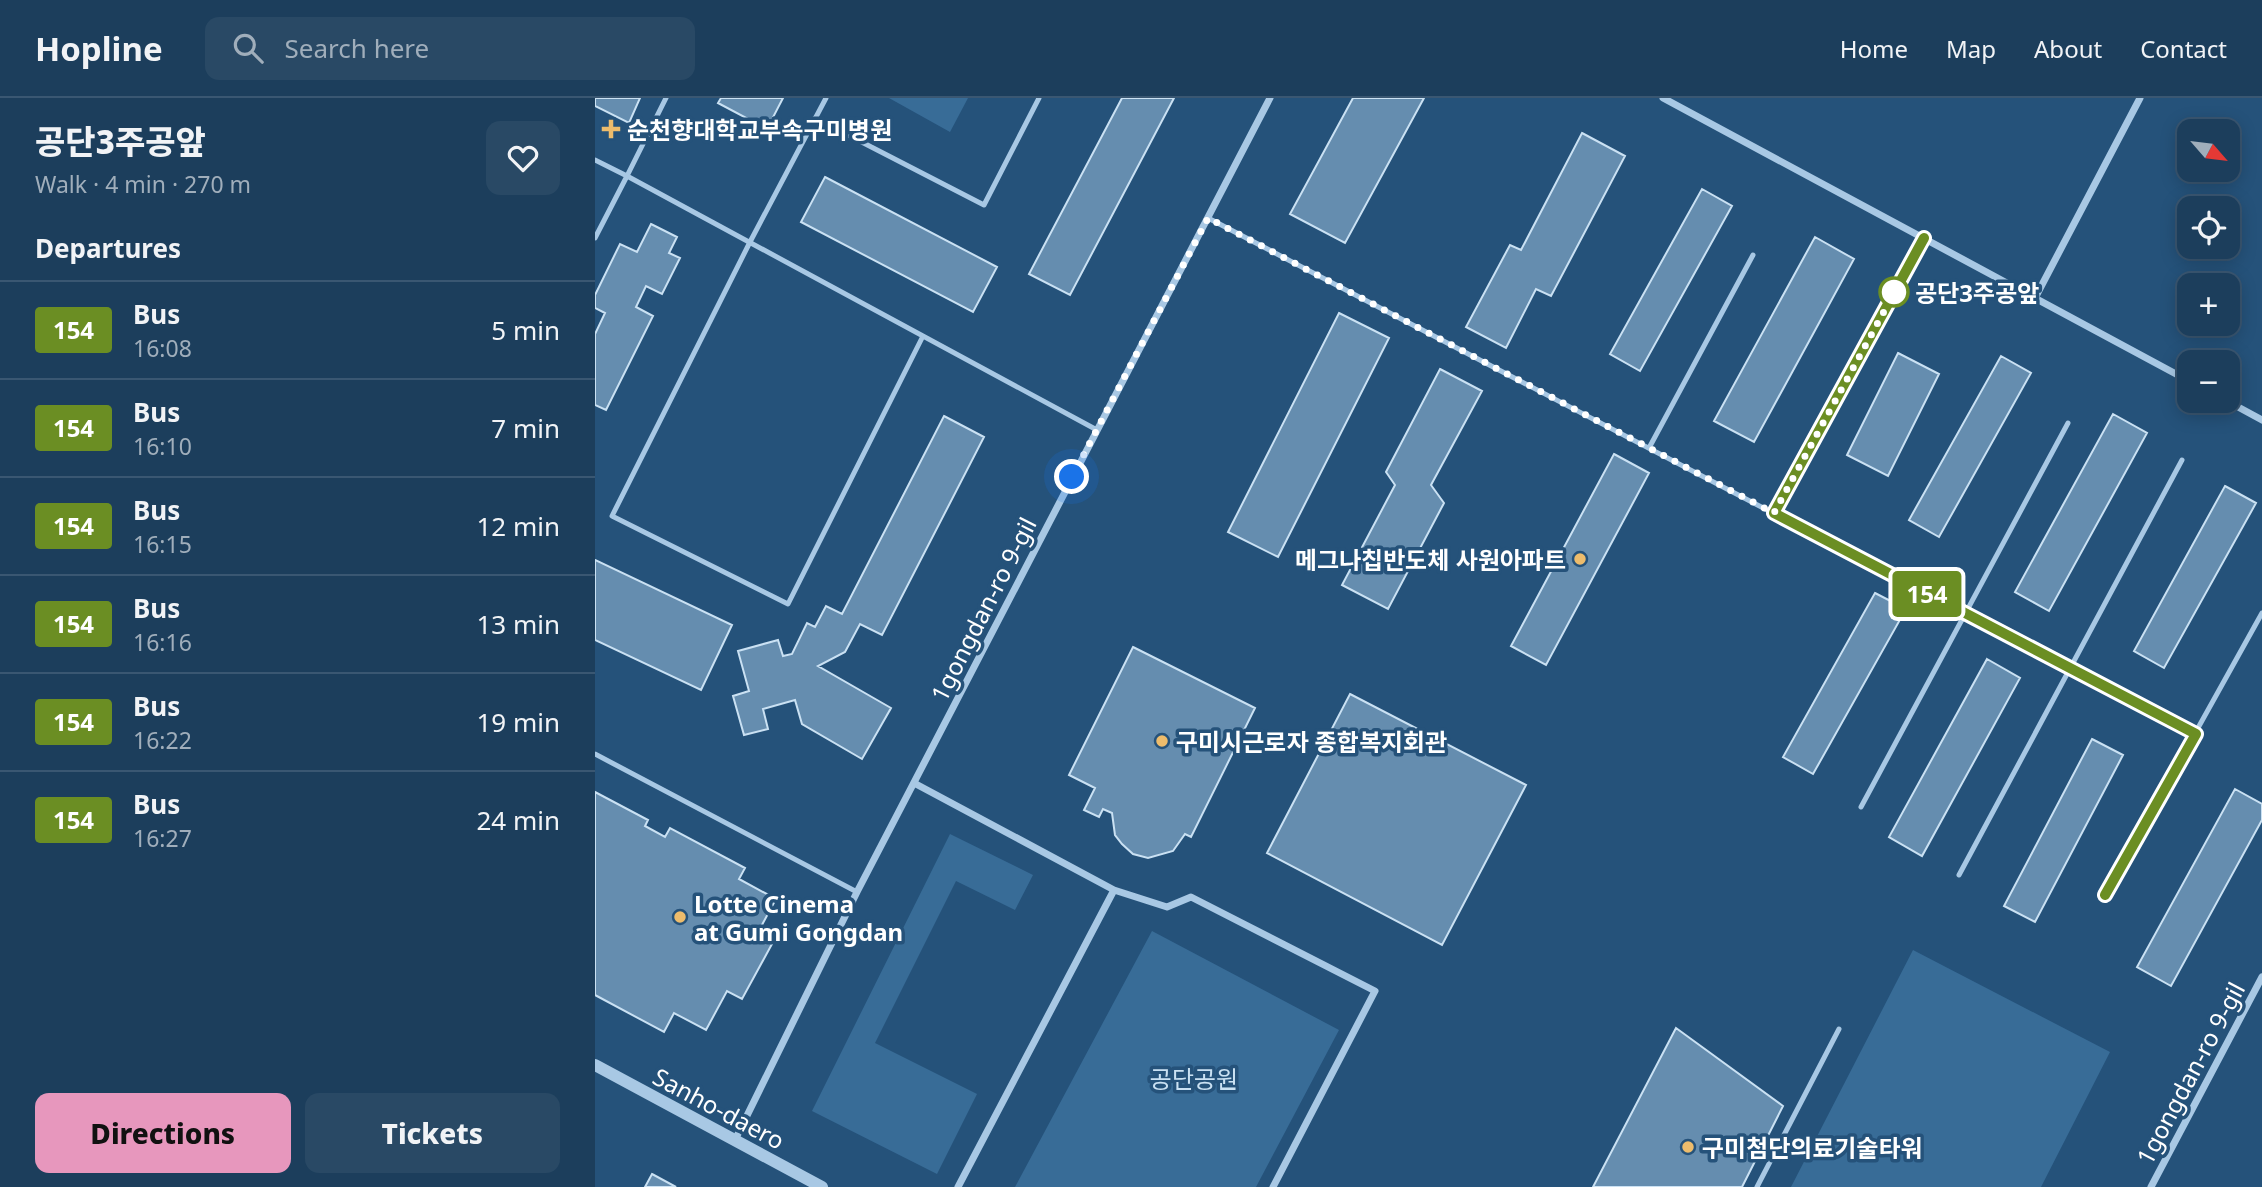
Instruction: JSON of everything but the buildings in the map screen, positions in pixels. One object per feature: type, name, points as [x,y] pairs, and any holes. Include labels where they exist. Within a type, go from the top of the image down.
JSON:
[{"type":"street","name":"1gongdan-ro 9-gil","points":[[735,1140],[857,891],[1270,98]]},
{"type":"street","points":[[1663,98],[2177,375]]},
{"type":"street","points":[[2035,298],[2140,98]]},
{"type":"street","points":[[2240,408],[2262,420]]},
{"type":"street","points":[[914,783],[1114,890],[1167,907],[1191,897],[1375,991],[1273,1187]]},
{"type":"street","points":[[958,1187],[1114,890]]},
{"type":"street","name":"1gongdan-ro 9-gil","points":[[2151,1187],[2262,977]]},
{"type":"street","name":"Sanho-daero","points":[[595,1065],[823,1187]]},
{"type":"lane","points":[[595,239],[666,98]]},
{"type":"lane","points":[[826,98],[612,516],[788,604],[923,336]]},
{"type":"lane","points":[[815,118],[984,205],[1039,98]]},
{"type":"lane","points":[[595,160],[1097,430]]},
{"type":"lane","points":[[1208,218],[2196,734]]},
{"type":"lane","points":[[1774,513],[1924,238]]},
{"type":"lane","points":[[1649,448],[1753,255]]},
{"type":"lane","points":[[1861,807],[2068,423]]},
{"type":"lane","points":[[1959,875],[2182,460]]},
{"type":"lane","points":[[2105,895],[2262,613]]},
{"type":"lane","points":[[595,754],[857,891]]},
{"type":"lane","points":[[1757,1187],[1839,1029]]},
{"type":"green space","points":[[889,98],[968,98],[950,132]]},
{"type":"green space","points":[[950,834],[1033,875],[1015,910],[956,881],[875,1043],[977,1094],[937,1174],[812,1111]]},
{"type":"green space","name":"공단공원","points":[[1152,931],[1339,1030],[1256,1187],[1015,1187]]},
{"type":"green space","points":[[1913,950],[2110,1052],[2041,1187],[1791,1187]]},
{"type":"bus line","name":"154","points":[[1924,238],[1774,513],[2196,734],[2105,895]]},
{"type":"place","name":"순천향대학교부속구미병원","points":[[611,129]]},
{"type":"place","name":"공단3주공앞","points":[[1894,292]]},
{"type":"place","name":"메그나칩반도체 사원아파트","points":[[1580,559]]},
{"type":"place","name":"구미시근로자 종합복지회관","points":[[1162,741]]},
{"type":"place","name":"Lotte Cinema at Gumi Gongdan","points":[[680,917]]},
{"type":"place","name":"구미첨단의료기술타워","points":[[1688,1147]]},
{"type":"route","points":[[1072,477],[1208,218],[1774,513],[1899,284],[1894,292]]}]
